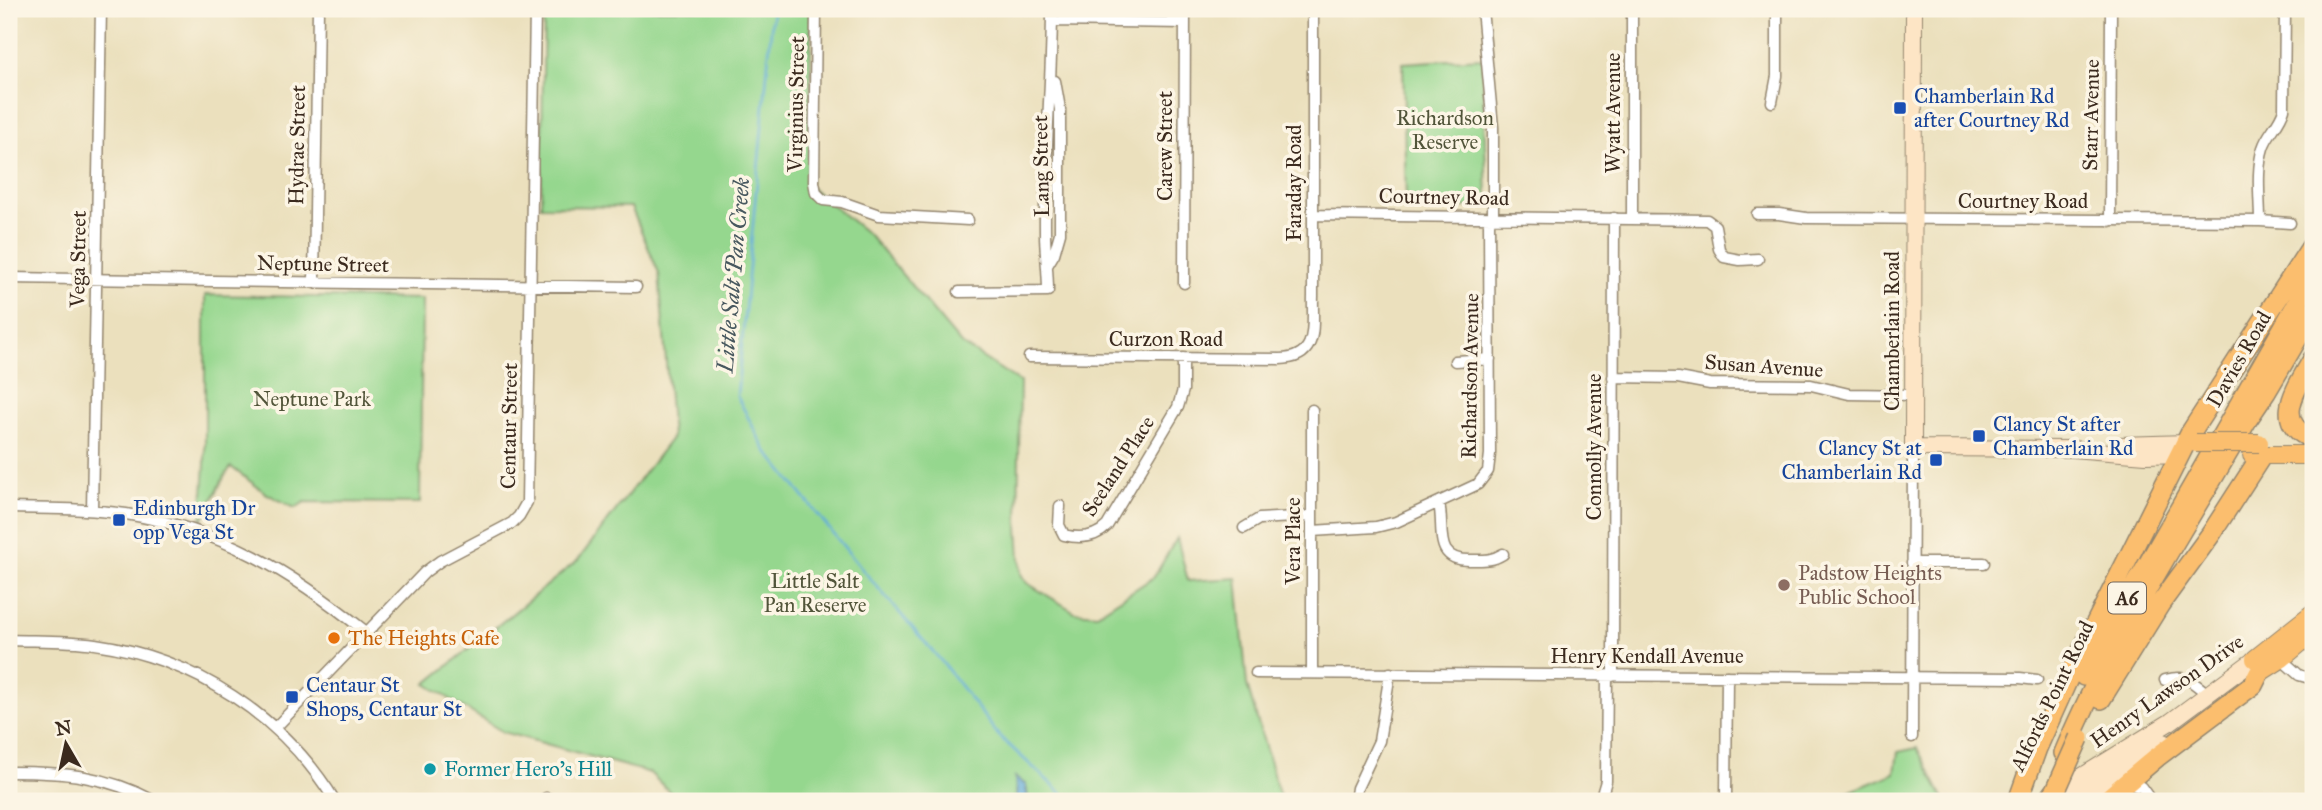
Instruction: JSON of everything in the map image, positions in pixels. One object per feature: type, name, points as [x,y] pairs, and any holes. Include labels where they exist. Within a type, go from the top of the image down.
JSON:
[{"type":"highway","name":"A6","points":[[2196,455],[2192,432],[2313,244]]},
{"type":"highway","name":"Davies Road","points":[[2196,455],[2313,276]]},
{"type":"highway","name":"Davies Road","points":[[2196,455],[2313,312]]},
{"type":"highway","points":[[2313,359],[2289,409],[2295,427],[2313,439]]},
{"type":"highway","points":[[2075,737],[2160,604],[2211,534],[2258,451]]},
{"type":"highway","name":"Alfords Point Road","points":[[2046,801],[2052,783],[2126,628],[2196,455]]},
{"type":"highway","name":"Alfords Point Road","points":[[2028,801],[2037,762],[2196,455]]},
{"type":"highway","points":[[2105,801],[2157,757],[2253,685],[2257,666]]},
{"type":"highway","points":[[2018,801],[2037,762]]},
{"type":"main road","points":[[2196,455],[2313,445]]},
{"type":"main road","points":[[2258,451],[2313,455]]},
{"type":"main road","name":"Henry Lawson Drive","points":[[2257,666],[2313,613]]},
{"type":"main road","name":"Henry Lawson Drive","points":[[2257,666],[2281,659],[2313,632]]},
{"type":"street","name":"Vega Street","points":[[92,510],[102,9]]},
{"type":"street","name":"Hydrae Street","points":[[314,283],[318,9]]},
{"type":"street","name":"Centaur Street","points":[[275,728],[433,566],[512,523],[524,509],[528,494],[535,9]]},
{"type":"street","name":"Virginius Street","points":[[816,9],[814,188],[823,200],[842,202],[884,215],[968,220]]},
{"type":"street","name":"Lang Street","points":[[960,292],[1048,291],[1045,234],[1052,9]]},
{"type":"street","name":"Carew Street","points":[[1184,284],[1185,9]]},
{"type":"street","name":"Faraday Road","points":[[1302,355],[1310,344],[1312,335],[1313,9]]},
{"type":"street","name":"Richardson Avenue","points":[[1312,531],[1389,525],[1478,484],[1488,471],[1493,127],[1482,9]]},
{"type":"street","name":"Wyatt Avenue","points":[[1632,9],[1632,218]]},
{"type":"street","points":[[1772,102],[1777,76],[1777,9]]},
{"type":"street","name":"Chamberlain Road","points":[[1912,737],[1914,9]]},
{"type":"street","name":"Starr Avenue","points":[[2110,221],[2111,9]]},
{"type":"street","points":[[2260,221],[2262,151],[2284,109],[2284,9]]},
{"type":"street","points":[[1052,22],[1184,23]]},
{"type":"street","name":"Courtney Road","points":[[1757,214],[1806,218],[1913,220],[2290,223]]},
{"type":"street","name":"Courtney Road","points":[[1313,215],[1707,220],[1716,226],[1719,248],[1724,257],[1732,260],[1758,259]]},
{"type":"street","name":"Connolly Avenue","points":[[1600,801],[1606,781],[1610,676],[1614,218]]},
{"type":"street","name":"Neptune Street","points":[[9,278],[636,287]]},
{"type":"street","name":"Curzon Road","points":[[1029,357],[1288,359],[1302,355]]},
{"type":"street","name":"Seeland Place","points":[[1060,506],[1059,525],[1064,535],[1090,536],[1107,526],[1174,417],[1183,390],[1183,358]]},
{"type":"street","points":[[1455,361],[1490,359]]},
{"type":"street","name":"Susan Avenue","points":[[1613,377],[1684,378],[1710,384],[1811,385],[1849,394],[1913,395]]},
{"type":"street","name":"Vera Place","points":[[1312,410],[1312,673]]},
{"type":"street","points":[[1913,449],[2072,449],[2123,445],[2196,455]]},
{"type":"street","points":[[1440,503],[1443,546],[1449,555],[1459,560],[1487,560],[1503,554]]},
{"type":"street","points":[[9,508],[92,510],[163,522],[212,537],[250,553],[290,575],[366,632]]},
{"type":"street","points":[[1244,528],[1259,519],[1312,516]]},
{"type":"street","points":[[1912,563],[1984,564]]},
{"type":"street","points":[[9,640],[94,644],[151,657],[182,668],[251,708],[275,728],[307,762],[335,801]]},
{"type":"street","points":[[2281,659],[2299,675],[2313,679]]},
{"type":"street","name":"Henry Lawson Drive","points":[[2046,801],[2257,666]]},
{"type":"street","name":"Henry Lawson Drive","points":[[2071,801],[2166,741],[2257,666]]},
{"type":"street","name":"Henry Kendall Avenue","points":[[1256,673],[2037,680]]},
{"type":"street","points":[[1355,801],[1357,788],[1379,741],[1390,673]]},
{"type":"street","points":[[1726,798],[1727,676]]},
{"type":"street","points":[[2165,680],[2186,678],[2209,695]]},
{"type":"street","points":[[9,772],[86,776],[126,788],[154,801]]},
{"type":"street","points":[[2087,801],[2125,784],[2138,785],[2151,801]]},
{"type":"green space","name":"Little Salt Pan Reserve","points":[[544,9],[811,9],[810,187],[869,235],[960,343],[1020,382],[1018,527],[1021,574],[1027,583],[1075,612],[1097,614],[1154,577],[1177,538],[1188,581],[1237,578],[1247,685],[1281,801],[1028,801],[1026,785],[1016,795],[1017,801],[679,801],[650,773],[503,732],[426,684],[578,560],[672,437],[659,273],[631,207],[541,206]]},
{"type":"green space","name":"Richardson Reserve","points":[[1482,58],[1487,198],[1483,207],[1406,206],[1403,63]]},
{"type":"green space","name":"Neptune Park","points":[[205,295],[422,299],[420,503],[305,502],[295,508],[267,494],[231,467],[201,522],[205,465]]},
{"type":"green space","points":[[1917,748],[1945,801],[1827,801],[1895,773],[1898,752]]},
{"type":"water","points":[[1015,777],[1026,785],[1028,801],[1017,801]]},
{"type":"waterway","name":"Little Salt Pan Creek","points":[[773,9],[737,396],[764,448],[861,568],[942,662],[999,736],[1070,801]]},
{"type":"place","name":"Chamberlain Rd after Courtney Rd","points":[[1900,108]]},
{"type":"place","name":"Clancy St after Chamberlain Rd","points":[[1979,436]]},
{"type":"place","name":"Clancy St at Chamberlain Rd","points":[[1936,460]]},
{"type":"place","name":"Edinburgh Dr opp Vega St","points":[[119,520]]},
{"type":"place","name":"Padstow Heights Public School","points":[[1784,585]]},
{"type":"place","name":"The Heights Cafe","points":[[334,638]]},
{"type":"place","name":"Centaur St Shops, Centaur St","points":[[292,697]]},
{"type":"place","name":"Former Hero's Hill","points":[[430,769]]}]
